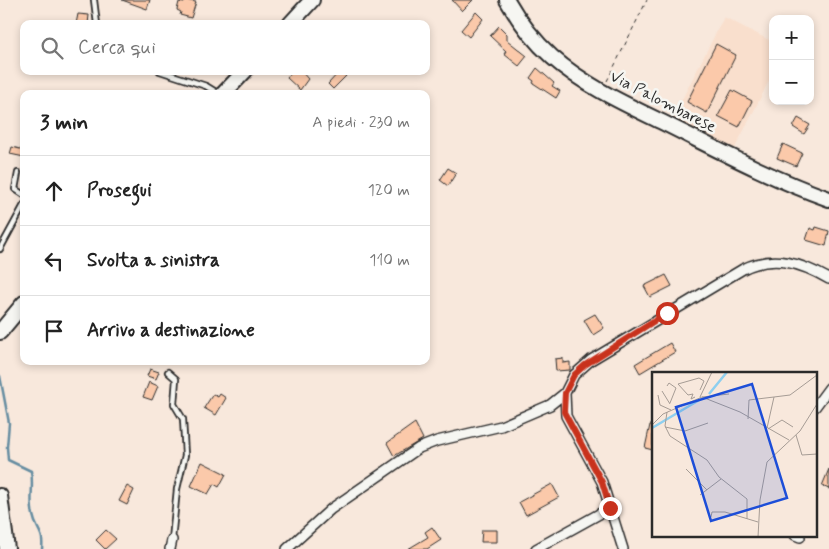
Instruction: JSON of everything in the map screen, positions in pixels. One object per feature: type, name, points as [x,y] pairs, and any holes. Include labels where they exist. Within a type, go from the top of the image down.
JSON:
[{"type":"main road","points":[[294,20],[312,0]]},
{"type":"main road","name":"Via Palombarese","points":[[508,0],[527,30],[551,56],[602,91],[778,178],[829,199]]},
{"type":"main road","points":[[227,90],[241,75]]},
{"type":"main road","points":[[0,332],[20,308]]},
{"type":"main road","points":[[0,496],[7,549]]},
{"type":"street","points":[[287,549],[331,509],[419,448],[511,423],[548,406],[565,393],[574,375],[591,360],[748,267],[761,262],[782,261],[803,266],[829,279]]},
{"type":"street","points":[[816,406],[829,388]]},
{"type":"street","points":[[565,393],[566,416],[602,482],[623,549]]},
{"type":"street","points":[[536,549],[610,508]]},
{"type":"lane","points":[[94,0],[96,20]]},
{"type":"lane","points":[[172,75],[213,90]]},
{"type":"lane","points":[[18,173],[15,189],[20,192]]},
{"type":"lane","points":[[0,248],[20,212]]},
{"type":"lane","points":[[168,372],[176,379],[174,404],[183,419],[185,449],[184,462],[177,489],[171,545]]},
{"type":"path","points":[[602,91],[647,0]]},
{"type":"shaded area","points":[[724,17],[769,40],[769,81],[733,152],[671,121]]},
{"type":"building","points":[[122,0],[150,0],[147,9]]},
{"type":"building","points":[[185,0],[196,2],[191,18],[180,15],[181,12],[177,10],[179,2],[184,3]]},
{"type":"building","points":[[452,0],[473,0],[462,11]]},
{"type":"building","points":[[476,12],[483,19],[469,37],[461,30]]},
{"type":"building","points":[[78,14],[89,15],[88,20],[77,20]]},
{"type":"building","points":[[499,26],[507,34],[507,40],[527,56],[519,66],[504,54],[506,51],[490,36]]},
{"type":"building","points":[[716,44],[736,55],[707,113],[687,102]]},
{"type":"building","points":[[537,68],[554,83],[552,86],[560,91],[556,98],[533,83],[534,81],[530,78]]},
{"type":"building","points":[[290,75],[304,75],[308,79],[300,90],[287,78]]},
{"type":"building","points":[[336,75],[346,76],[333,89],[328,84]]},
{"type":"building","points":[[732,90],[752,101],[739,127],[718,116]]},
{"type":"building","points":[[798,118],[810,125],[804,134],[793,127]]},
{"type":"building","points":[[783,144],[802,153],[796,166],[777,158]]},
{"type":"building","points":[[12,147],[20,149],[20,156],[10,154]]},
{"type":"building","points":[[448,168],[456,173],[448,186],[440,180]]},
{"type":"building","points":[[816,227],[829,231],[826,246],[806,240],[810,228],[815,230]]},
{"type":"building","points":[[666,275],[672,286],[650,297],[644,286]]},
{"type":"building","points":[[595,314],[604,328],[593,335],[584,320]]},
{"type":"building","points":[[670,343],[675,352],[640,373],[635,364]]},
{"type":"building","points":[[563,358],[563,363],[570,362],[570,370],[556,371],[555,359]]},
{"type":"building","points":[[150,369],[159,372],[156,379],[147,376]]},
{"type":"building","points":[[149,382],[158,386],[152,400],[143,397]]},
{"type":"building","points":[[213,394],[218,397],[220,394],[226,398],[216,415],[204,408]]},
{"type":"building","points":[[415,423],[423,439],[394,456],[387,443]]},
{"type":"building","points":[[650,425],[652,425],[652,450],[645,448]]},
{"type":"building","points":[[202,462],[226,474],[219,487],[214,484],[208,494],[191,486]]},
{"type":"building","points":[[829,469],[829,489],[822,486]]},
{"type":"building","points":[[552,484],[559,497],[526,515],[519,502]]},
{"type":"building","points":[[127,486],[134,490],[127,505],[119,501]]},
{"type":"building","points":[[432,527],[441,540],[427,549],[408,549],[428,537],[425,532]]},
{"type":"building","points":[[106,530],[116,539],[105,549],[96,540]]},
{"type":"building","points":[[482,530],[497,530],[497,542],[481,542]]},
{"type":"waterway","points":[[0,376],[9,423],[8,460],[31,471],[32,509],[34,520],[41,534],[42,549]]},
{"type":"route","points":[[610,508],[602,482],[566,416],[564,409],[565,393],[574,375],[591,360],[667,313]]}]
